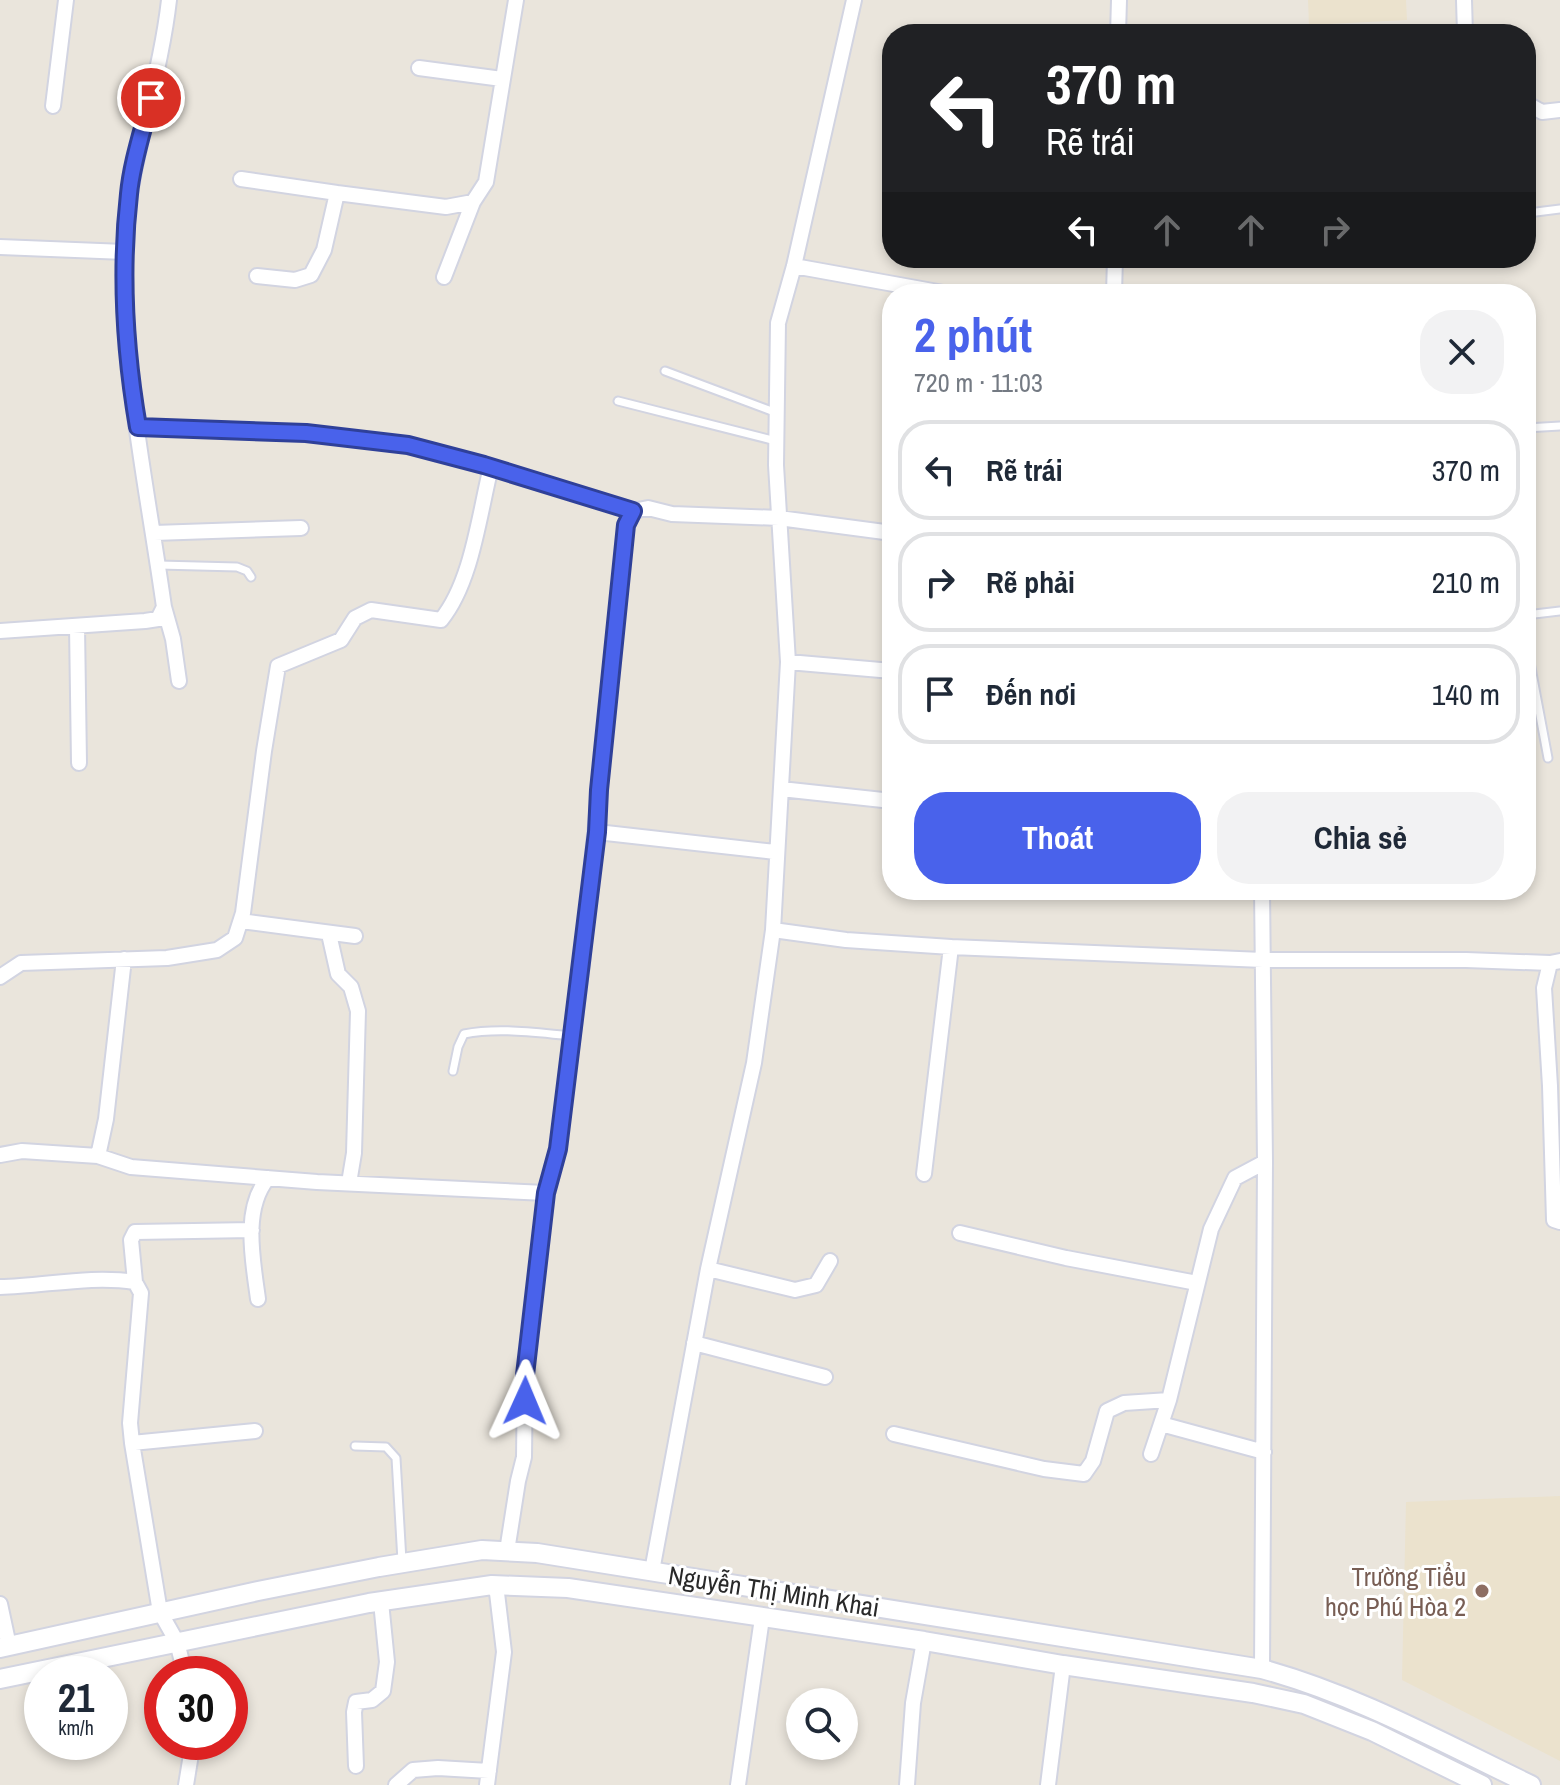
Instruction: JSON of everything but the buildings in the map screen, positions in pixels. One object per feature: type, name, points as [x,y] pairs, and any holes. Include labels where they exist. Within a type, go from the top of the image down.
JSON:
[{"type":"main road","name":"Nguyễn Thị Minh Khai","points":[[4,1647],[402,1563],[482,1550],[552,1554],[1262,1669],[1310,1682],[1357,1702],[1531,1785]]},
{"type":"main road","name":"Nguyễn Thị Minh Khai","points":[[0,1679],[381,1602],[492,1585],[568,1588],[1253,1693],[1304,1704],[1372,1731],[1482,1785]]},
{"type":"street","points":[[53,106],[66,0]]},
{"type":"street","points":[[169,0],[165,36],[129,191],[125,252],[129,374],[164,607],[173,639],[179,681]]},
{"type":"street","points":[[444,277],[473,202],[486,182],[516,0]]},
{"type":"street","points":[[652,1571],[708,1269],[754,1063],[773,930],[788,662],[776,441],[778,323],[794,266],[854,0]]},
{"type":"street","points":[[1118,24],[1119,0]]},
{"type":"street","points":[[1464,0],[1465,24]]},
{"type":"street","points":[[419,68],[502,79]]},
{"type":"street","points":[[1536,109],[1542,112],[1560,110]]},
{"type":"street","points":[[241,179],[446,207],[473,202]]},
{"type":"street","points":[[257,276],[295,280],[311,275],[324,250],[337,193]]},
{"type":"street","points":[[0,247],[125,252]]},
{"type":"street","points":[[794,266],[894,284]]},
{"type":"street","points":[[0,977],[21,963],[167,958],[217,950],[235,938],[241,921],[278,666],[341,640],[355,618],[371,610],[441,620],[455,604],[491,467]]},
{"type":"street","points":[[507,1551],[524,1457],[525,1375],[546,1193],[558,1149],[597,832],[626,525],[633,511],[648,508],[672,514],[779,518],[882,532]]},
{"type":"street","points":[[154,533],[301,528]]},
{"type":"street","points":[[0,631],[158,619],[164,607]]},
{"type":"street","points":[[77,626],[79,763]]},
{"type":"street","points":[[788,662],[882,670]]},
{"type":"street","points":[[781,789],[882,800]]},
{"type":"street","points":[[597,832],[775,852]]},
{"type":"street","points":[[1262,900],[1265,1162],[1262,1669]]},
{"type":"street","points":[[241,921],[355,936]]},
{"type":"street","points":[[773,930],[846,940],[951,947],[1263,960],[1555,962],[1544,988],[1554,1220],[1560,1222]]},
{"type":"street","points":[[329,934],[338,974],[351,987],[358,1011],[354,1153],[349,1183]]},
{"type":"street","points":[[924,1174],[951,947]]},
{"type":"street","points":[[98,1156],[106,1119],[124,959]]},
{"type":"street","points":[[0,1155],[22,1151],[98,1156],[131,1167],[268,1178],[546,1193]]},
{"type":"street","points":[[1151,1454],[1169,1400],[1211,1229],[1235,1178],[1265,1162]]},
{"type":"street","points":[[258,1299],[252,1230],[257,1191],[268,1178]]},
{"type":"street","points":[[180,1656],[177,1642],[160,1612],[132,1443],[130,1423],[141,1293],[135,1282],[131,1240],[135,1232],[252,1230]]},
{"type":"street","points":[[960,1233],[1066,1258],[1197,1283]]},
{"type":"street","points":[[708,1269],[795,1290],[816,1285],[830,1261]]},
{"type":"street","points":[[0,1287],[74,1280],[135,1282]]},
{"type":"street","points":[[694,1343],[825,1377]]},
{"type":"street","points":[[894,1434],[1044,1469],[1084,1474],[1093,1461],[1107,1411],[1124,1403],[1169,1400]]},
{"type":"street","points":[[1161,1424],[1264,1452]]},
{"type":"street","points":[[132,1443],[255,1431]]},
{"type":"street","points":[[396,1785],[413,1770],[488,1778],[504,1652],[497,1593],[492,1585]]},
{"type":"street","points":[[356,1766],[356,1702],[372,1700],[383,1691],[387,1662],[381,1602]]},
{"type":"street","points":[[0,1604],[4,1647]]},
{"type":"street","points":[[738,1785],[762,1618]]},
{"type":"street","points":[[907,1785],[913,1703],[924,1641]]},
{"type":"street","points":[[1048,1785],[1063,1665]]},
{"type":"street","points":[[186,1785],[190,1760]]},
{"type":"lane","points":[[1536,212],[1560,209]]},
{"type":"lane","points":[[665,371],[777,413]]},
{"type":"lane","points":[[618,401],[776,441]]},
{"type":"lane","points":[[1536,427],[1560,426]]},
{"type":"lane","points":[[138,427],[306,433],[408,445],[633,511]]},
{"type":"lane","points":[[159,565],[237,567],[247,571],[251,577]]},
{"type":"lane","points":[[1536,614],[1560,611]]},
{"type":"lane","points":[[1536,694],[1548,758]]},
{"type":"lane","points":[[453,1071],[464,1034],[516,1031],[573,1036]]},
{"type":"lane","points":[[355,1446],[386,1447],[396,1458],[402,1563]]},
{"type":"shaded area","points":[[1308,0],[1406,0],[1407,20],[1309,24]]},
{"type":"shaded area","name":"Trường Tiểu học Phú Hòa 2","points":[[1560,1496],[1560,1761],[1402,1680],[1406,1502]]},
{"type":"place","name":"Trường Tiểu học Phú Hòa 2","points":[[1482,1591]]},
{"type":"route","points":[[151,98],[129,191],[124,262],[129,374],[138,427],[306,433],[408,445],[633,511],[626,525],[582,964],[558,1149],[546,1193],[525,1375],[525,1401]]}]
